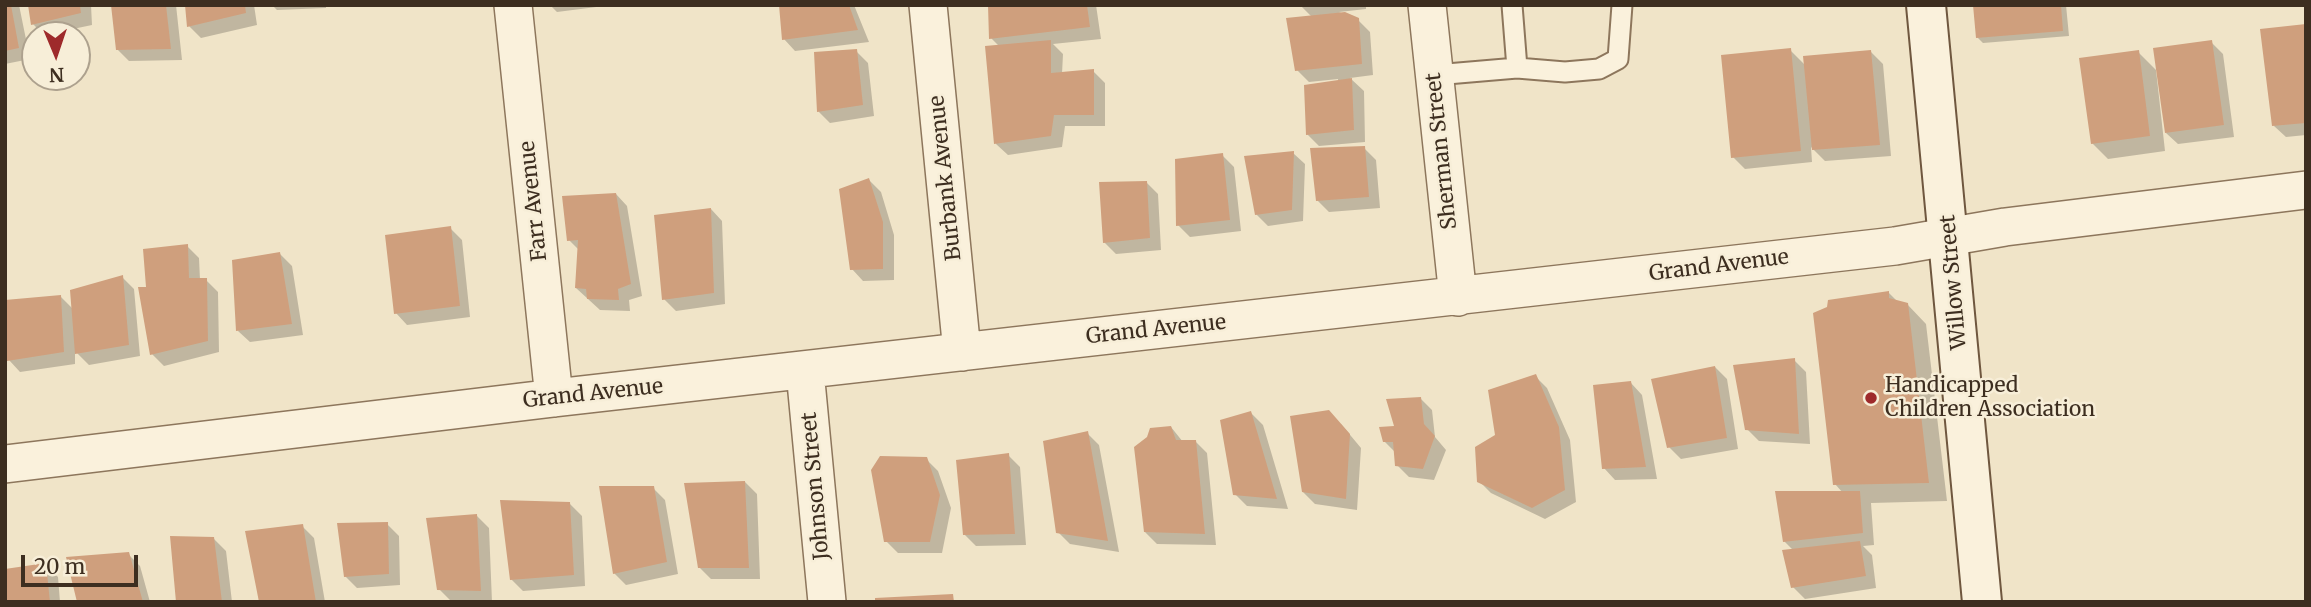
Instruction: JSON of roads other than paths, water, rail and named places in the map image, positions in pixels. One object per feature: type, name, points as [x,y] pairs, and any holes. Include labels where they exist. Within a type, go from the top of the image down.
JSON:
[{"type":"street","name":"Farr Avenue","points":[[513,5],[554,398]]},
{"type":"street","name":"Burbank Avenue","points":[[928,5],[962,352]]},
{"type":"street","name":"Sherman Street","points":[[1427,5],[1458,296]]},
{"type":"street","name":"Willow Street","points":[[1926,5],[1950,236],[1982,602]]},
{"type":"street","name":"Grand Avenue","points":[[5,464],[554,398],[1458,296],[2306,190]]},
{"type":"street","name":"Johnson Street","points":[[805,371],[827,602]]},
{"type":"lane","points":[[1512,5],[1517,68]]},
{"type":"lane","points":[[1435,75],[1517,68],[1565,72],[1600,69],[1618,59],[1622,5]]},
{"type":"place","name":"Handicapped Children Association","points":[[1871,398]]}]
